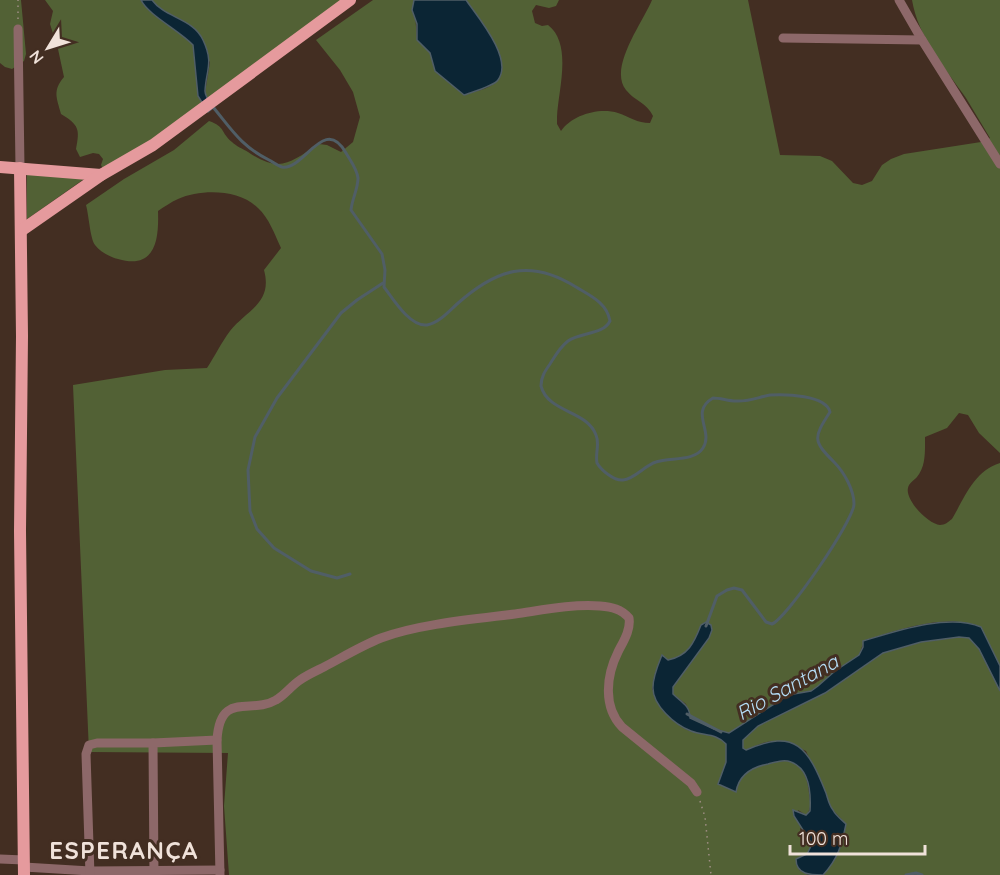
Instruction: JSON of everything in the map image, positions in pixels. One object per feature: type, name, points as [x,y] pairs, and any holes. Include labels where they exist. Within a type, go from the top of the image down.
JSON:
[{"type":"main road","points":[[21,230],[101,175],[139,155],[217,100],[350,0]]},
{"type":"main road","points":[[0,167],[101,175]]},
{"type":"main road","points":[[20,168],[20,531],[24,867]]},
{"type":"street","points":[[899,0],[1000,164]]},
{"type":"street","points":[[18,29],[20,168]]},
{"type":"street","points":[[783,38],[922,40]]},
{"type":"street","points":[[0,859],[24,867],[90,873],[220,873],[217,740],[218,728],[223,717],[233,708],[273,702],[302,679],[338,659],[393,634],[570,605],[603,606],[620,610],[630,621],[616,655],[608,683],[608,698],[614,717],[622,727],[691,783],[697,792]]},
{"type":"street","points":[[90,873],[86,750],[91,744],[217,740]]},
{"type":"street","points":[[153,743],[154,873]]},
{"type":"path","points":[[18,0],[18,29]]},
{"type":"path","points":[[697,792],[705,817],[711,875]]},
{"type":"green space","points":[[0,0],[21,0],[26,54],[24,61],[12,69],[0,63]]},
{"type":"green space","points":[[45,0],[141,0],[157,17],[194,45],[208,112],[104,171],[101,165],[103,159],[99,154],[93,153],[80,157],[76,149],[77,128],[72,121],[61,114],[57,99],[58,86],[64,77],[50,24],[53,11]]},
{"type":"green space","points":[[152,0],[344,0],[213,108],[205,93],[210,62]]},
{"type":"green space","points":[[373,0],[414,0],[417,40],[430,53],[435,71],[464,95],[492,85],[501,74],[499,52],[486,28],[466,0],[559,0],[556,6],[549,8],[536,5],[532,11],[535,23],[542,26],[548,25],[556,33],[560,44],[562,68],[557,124],[561,131],[579,117],[603,111],[611,111],[637,121],[650,123],[653,116],[626,90],[621,70],[629,45],[652,0],[748,0],[780,155],[820,156],[832,161],[853,183],[862,185],[872,181],[882,165],[904,154],[981,142],[990,138],[926,39],[915,14],[912,0],[1000,0],[1000,453],[979,433],[968,415],[959,413],[947,428],[925,437],[922,468],[910,483],[908,493],[918,511],[935,524],[940,525],[952,519],[977,478],[1000,463],[1000,666],[981,627],[961,622],[935,622],[910,627],[864,641],[859,655],[811,691],[788,695],[729,733],[690,718],[686,704],[673,694],[673,687],[709,638],[701,625],[685,652],[668,660],[662,655],[652,689],[671,716],[683,728],[715,737],[726,744],[726,762],[718,784],[736,792],[744,775],[759,766],[787,761],[800,767],[806,779],[810,805],[806,815],[798,810],[802,830],[812,843],[807,854],[801,856],[799,870],[808,875],[229,875],[224,806],[228,753],[89,752],[73,385],[165,370],[207,368],[230,331],[262,298],[266,281],[264,270],[281,248],[258,208],[241,197],[208,192],[178,199],[158,211],[156,241],[148,256],[131,261],[118,259],[105,254],[95,245],[86,205],[124,179],[174,150],[209,121],[221,128],[235,145],[269,163],[285,163],[319,144],[341,152],[353,142],[360,117],[353,92],[340,70],[316,40]]},
{"type":"green space","points":[[27,172],[84,179],[27,219]]},
{"type":"green space","points":[[959,637],[969,638],[979,649],[1000,691],[1000,875],[823,875],[838,851],[846,824],[832,809],[806,751],[776,741],[763,743],[746,750],[743,748],[743,740],[758,726],[825,693],[883,653],[921,642]]},
{"type":"water","points":[[141,0],[152,0],[164,11],[193,27],[203,40],[209,61],[205,93],[213,108],[208,112],[198,96],[193,45],[150,11]]},
{"type":"water","points":[[414,0],[466,0],[498,50],[502,71],[498,80],[488,87],[464,95],[435,71],[430,53],[417,40],[417,24],[412,10]]},
{"type":"water","points":[[706,622],[711,625],[712,630],[709,638],[673,687],[673,694],[687,707],[690,718],[729,733],[788,695],[811,691],[859,655],[863,641],[922,625],[954,622],[981,627],[1000,666],[1000,691],[979,649],[969,638],[959,637],[921,642],[883,653],[825,693],[758,726],[743,740],[743,748],[746,750],[777,741],[789,742],[798,746],[813,764],[832,808],[846,824],[839,851],[828,869],[823,875],[809,874],[801,871],[796,859],[807,854],[812,844],[794,816],[793,810],[806,815],[810,811],[808,783],[802,770],[791,762],[780,761],[747,772],[740,780],[736,792],[718,784],[726,762],[726,744],[714,736],[691,731],[678,724],[656,701],[653,683],[662,655],[668,660],[685,652],[693,643],[701,625]]},
{"type":"waterway","name":"Rio Santana","points":[[213,107],[244,143],[259,155],[282,167],[290,166],[298,161],[322,141],[330,139],[338,143],[355,168],[358,178],[351,210],[382,254],[385,270],[384,287],[402,311],[414,322],[427,325],[436,322],[486,282],[514,271],[543,272],[559,278],[598,301],[606,309],[610,321],[607,326],[565,343],[545,372],[541,386],[551,402],[585,421],[591,427],[597,438],[597,463],[612,477],[619,480],[627,479],[656,462],[688,457],[699,452],[706,442],[703,409],[706,403],[713,398],[740,401],[770,395],[795,395],[813,399],[827,406],[830,412],[820,428],[819,444],[845,476],[854,499],[851,514],[843,529],[805,588],[780,618],[772,624],[766,622],[742,590],[734,588],[717,596],[706,626]]},
{"type":"waterway","points":[[350,574],[337,578],[311,571],[274,548],[257,529],[250,511],[248,470],[255,437],[277,398],[341,313],[383,283]]},
{"type":"waterway","name":"Rio Santana","points":[[687,714],[721,732]]},
{"type":"waterway","name":"Rio Santana","points":[[906,875],[916,873],[922,875]]},
{"type":"district","name":"ESPERANÇA","points":[[124,850]]}]
